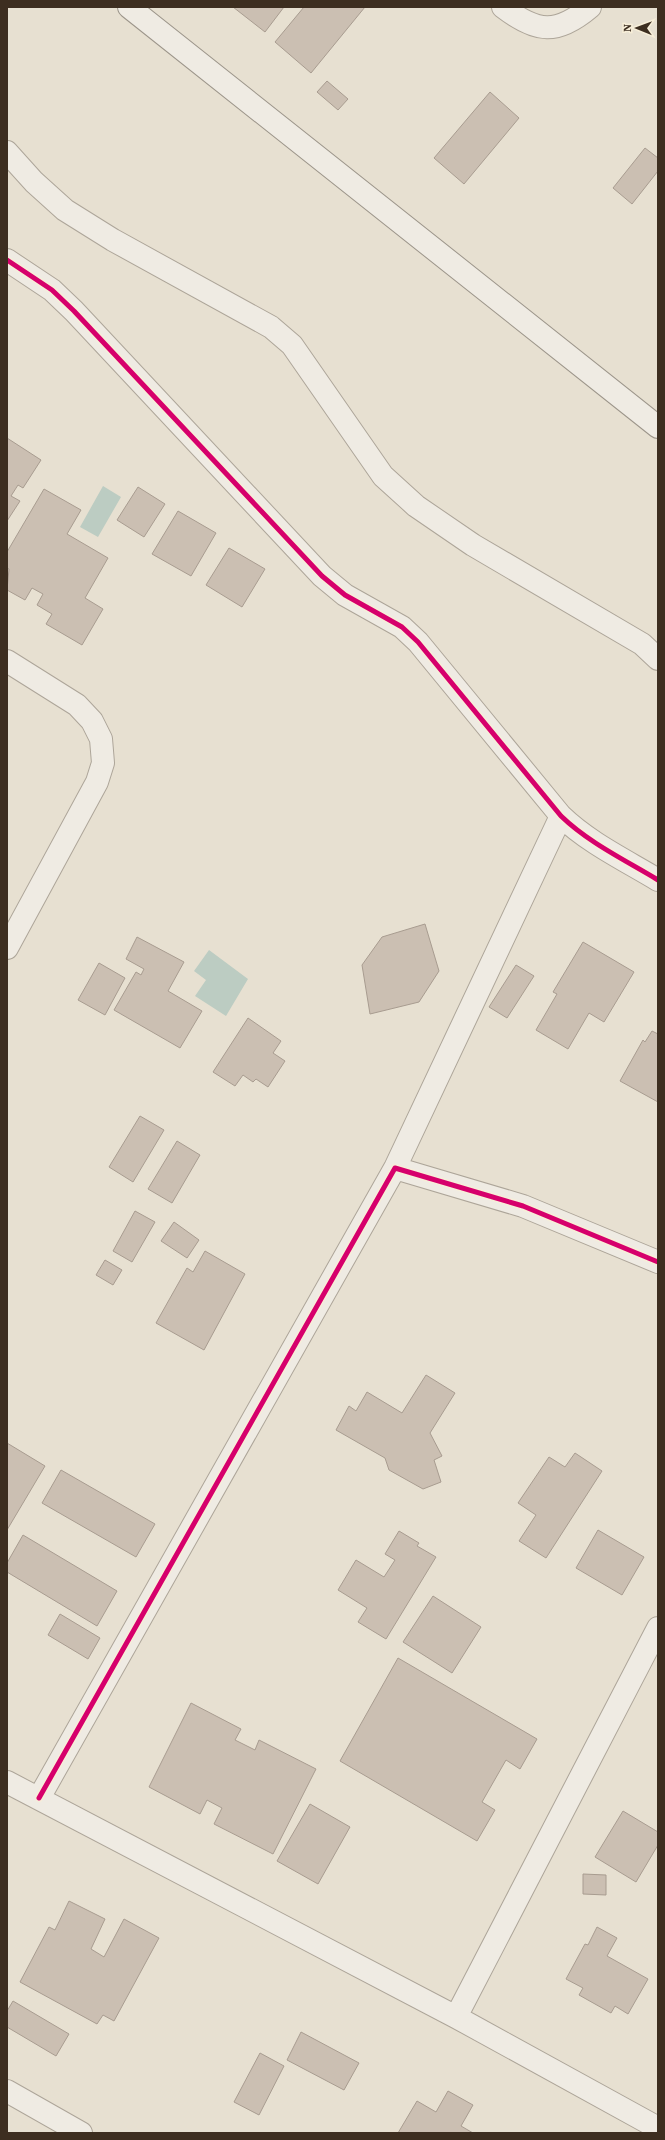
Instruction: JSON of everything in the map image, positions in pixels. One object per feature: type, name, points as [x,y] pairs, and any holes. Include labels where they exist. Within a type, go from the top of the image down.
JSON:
[{"type":"street","points":[[130,7],[658,427]]},
{"type":"street","points":[[503,7],[521,21],[538,27],[560,26],[579,17],[590,7]]},
{"type":"street","points":[[7,152],[34,182],[65,210],[113,240],[271,327],[292,345],[383,476],[416,506],[472,545],[642,644],[658,659]]},
{"type":"street","points":[[7,260],[52,290],[74,311],[322,576],[345,595],[402,626],[418,642],[561,816],[573,828],[658,880]]},
{"type":"street","points":[[7,662],[77,705],[92,721],[101,740],[103,763],[97,782],[7,948]]},
{"type":"street","points":[[39,1798],[395,1168],[561,816]]},
{"type":"street","points":[[395,1168],[523,1206],[658,1262]]},
{"type":"street","points":[[456,2017],[658,1628]]},
{"type":"street","points":[[7,1782],[456,2017],[658,2128]]},
{"type":"street","points":[[7,2091],[81,2133]]},
{"type":"shaded area","points":[[103,486],[121,497],[98,537],[80,527]]},
{"type":"shaded area","points":[[209,950],[248,979],[226,1016],[195,996],[206,980],[194,971]]},
{"type":"building","points":[[233,7],[284,7],[265,32]]},
{"type":"building","points":[[304,7],[365,7],[311,73],[275,42]]},
{"type":"building","points":[[327,81],[348,99],[338,110],[317,92]]},
{"type":"building","points":[[490,92],[519,118],[464,184],[434,158]]},
{"type":"building","points":[[645,148],[658,158],[658,171],[632,204],[613,188]]},
{"type":"building","points":[[7,438],[41,460],[23,488],[18,485],[11,496],[20,501],[7,521]]},
{"type":"building","points":[[138,487],[165,504],[144,537],[117,520]]},
{"type":"building","points":[[44,489],[81,510],[67,534],[108,558],[85,598],[103,609],[82,645],[46,624],[52,614],[37,605],[43,594],[32,588],[25,600],[7,590],[9,569],[7,568],[7,552]]},
{"type":"building","points":[[178,511],[216,533],[191,576],[152,554]]},
{"type":"building","points":[[229,548],[265,569],[242,607],[206,585]]},
{"type":"building","points":[[425,924],[439,971],[419,1002],[370,1014],[362,965],[382,937]]},
{"type":"building","points":[[137,937],[184,962],[168,991],[202,1011],[180,1048],[114,1010],[136,972],[141,975],[144,969],[126,959]]},
{"type":"building","points":[[583,942],[634,972],[604,1022],[589,1013],[568,1049],[536,1030],[557,994],[553,992]]},
{"type":"building","points":[[99,963],[125,978],[105,1015],[78,1000]]},
{"type":"building","points":[[516,965],[534,976],[507,1018],[489,1007]]},
{"type":"building","points":[[248,1018],[281,1041],[273,1053],[285,1061],[268,1087],[256,1079],[253,1082],[243,1075],[235,1086],[213,1072]]},
{"type":"building","points":[[652,1031],[658,1034],[658,1102],[620,1081],[643,1040],[645,1042]]},
{"type":"building","points":[[140,1116],[164,1130],[133,1182],[109,1167]]},
{"type":"building","points":[[177,1141],[200,1155],[172,1203],[148,1189]]},
{"type":"building","points":[[135,1211],[155,1222],[132,1262],[113,1251]]},
{"type":"building","points":[[174,1222],[199,1240],[187,1258],[161,1241]]},
{"type":"building","points":[[205,1251],[245,1274],[204,1350],[156,1323],[187,1268],[193,1272]]},
{"type":"building","points":[[105,1260],[122,1270],[113,1285],[96,1275]]},
{"type":"building","points":[[426,1375],[455,1393],[430,1433],[442,1456],[434,1460],[441,1482],[423,1489],[389,1470],[385,1458],[336,1430],[349,1406],[356,1411],[367,1392],[402,1413]]},
{"type":"building","points":[[7,1443],[45,1466],[7,1530]]},
{"type":"building","points":[[575,1453],[602,1471],[546,1558],[519,1541],[536,1515],[518,1503],[549,1457],[565,1467]]},
{"type":"building","points":[[61,1470],[155,1524],[136,1557],[42,1503]]},
{"type":"building","points":[[598,1530],[644,1557],[622,1595],[576,1568]]},
{"type":"building","points":[[399,1531],[419,1543],[417,1546],[436,1557],[386,1639],[358,1622],[367,1608],[338,1590],[356,1560],[384,1577],[395,1560],[385,1554]]},
{"type":"building","points":[[23,1535],[117,1591],[97,1626],[7,1572],[7,1563]]},
{"type":"building","points":[[433,1596],[481,1627],[452,1673],[403,1642]]},
{"type":"building","points":[[60,1614],[100,1638],[88,1659],[48,1635]]},
{"type":"building","points":[[398,1658],[537,1739],[520,1769],[506,1760],[482,1802],[495,1810],[477,1841],[340,1761]]},
{"type":"building","points":[[191,1703],[241,1729],[235,1740],[255,1750],[259,1740],[316,1769],[273,1854],[214,1824],[222,1808],[207,1800],[200,1814],[149,1787]]},
{"type":"building","points":[[310,1804],[350,1827],[318,1884],[277,1861]]},
{"type":"building","points":[[623,1811],[658,1832],[658,1845],[636,1882],[595,1857]]},
{"type":"building","points":[[583,1874],[606,1875],[606,1895],[583,1894]]},
{"type":"building","points":[[69,1901],[105,1919],[91,1949],[104,1957],[124,1919],[159,1938],[114,2021],[103,2015],[97,2024],[20,1982],[49,1927],[55,1930]]},
{"type":"building","points":[[597,1927],[617,1938],[607,1956],[648,1979],[628,2014],[615,2006],[611,2013],[579,1995],[583,1988],[566,1979],[585,1944],[588,1945]]},
{"type":"building","points":[[13,2001],[69,2034],[56,2056],[7,2027],[7,2011]]},
{"type":"building","points":[[301,2032],[359,2063],[344,2090],[287,2060]]},
{"type":"building","points":[[260,2053],[284,2066],[259,2115],[234,2102]]},
{"type":"building","points":[[448,2091],[473,2105],[461,2126],[473,2133],[398,2133],[417,2101],[436,2112]]},
{"type":"cycle path","points":[[7,260],[52,290],[74,311],[322,576],[345,595],[402,627],[418,642],[561,816],[595,843],[658,880]]},
{"type":"cycle path","points":[[39,1798],[395,1168],[523,1206],[658,1262]]}]
